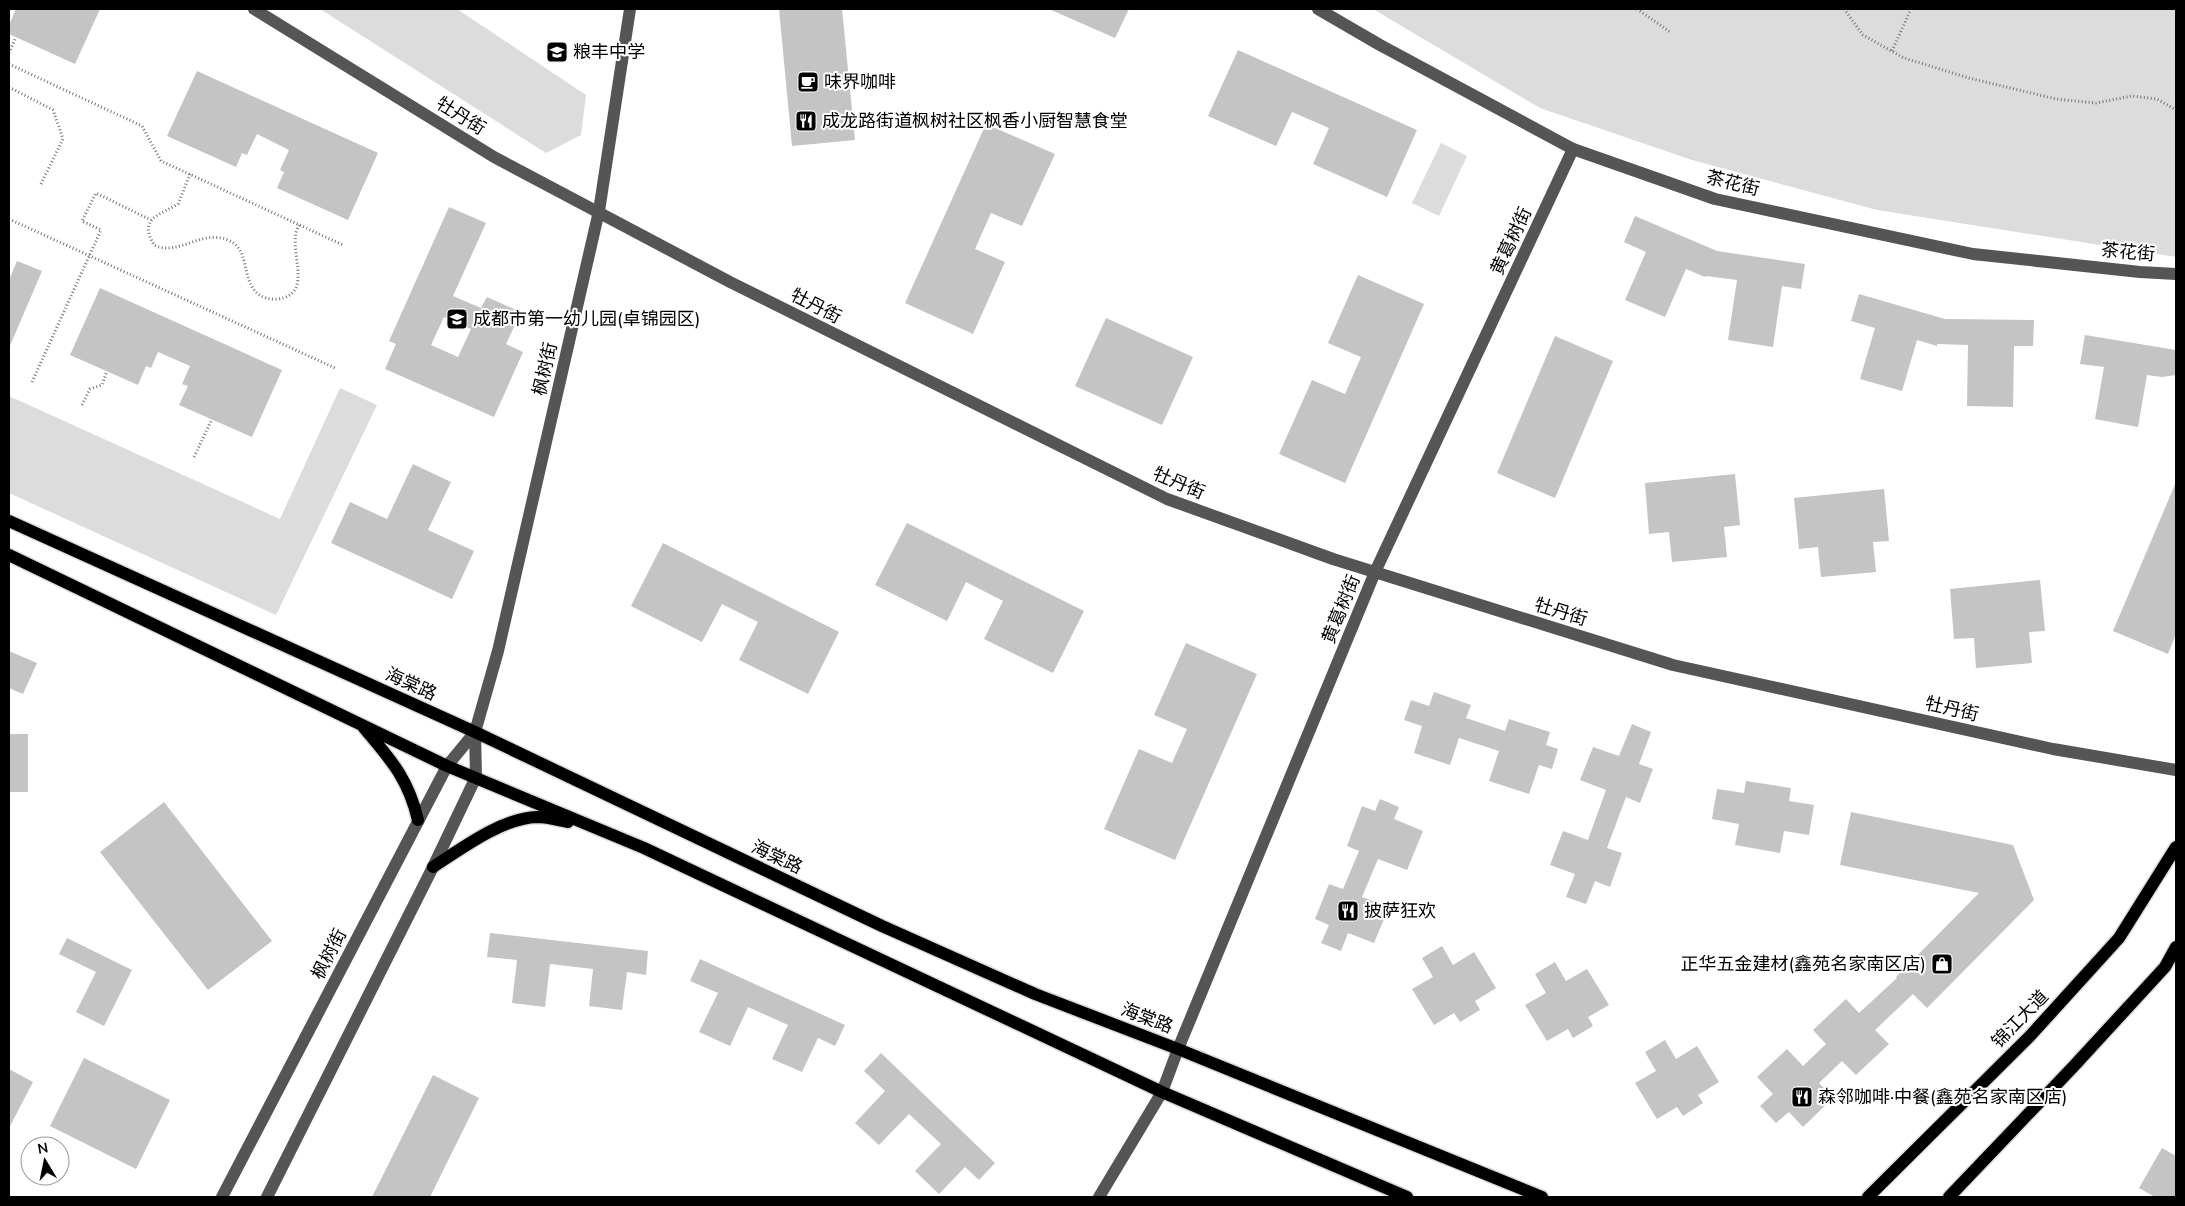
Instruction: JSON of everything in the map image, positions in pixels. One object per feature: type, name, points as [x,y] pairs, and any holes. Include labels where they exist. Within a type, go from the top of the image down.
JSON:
[{"type":"main road","name":"海棠路","points":[[9,522],[475,732],[882,926],[1035,994],[1178,1049],[1542,1197]]},
{"type":"main road","points":[[9,555],[446,766],[653,852],[1162,1092],[1408,1197]]},
{"type":"main road","points":[[361,724],[390,759],[407,784],[418,820]]},
{"type":"main road","points":[[433,867],[493,831],[517,821],[537,818],[590,826]]},
{"type":"main road","name":"锦江大道","points":[[1868,1197],[2030,1036],[2120,938],[2176,848]]},
{"type":"main road","points":[[1949,1197],[2073,1068],[2165,966],[2176,947]]},
{"type":"street","name":"牡丹街","points":[[254,9],[494,157],[754,294],[1167,498],[1333,560],[1673,665],[2053,750],[2176,770]]},
{"type":"street","name":"枫树街","points":[[267,1197],[433,867],[476,777],[475,732],[498,651],[599,211],[630,9]]},
{"type":"street","name":"茶花街","points":[[1318,9],[1380,45],[1573,149],[1715,199],[1973,254],[2140,272],[2176,274]]},
{"type":"street","name":"黄葛树街","points":[[1101,1194],[1162,1092],[1375,572],[1573,149]]},
{"type":"street","name":"枫树街","points":[[222,1197],[446,766],[475,732]]},
{"type":"path","points":[[1637,9],[1670,32]]},
{"type":"path","points":[[1844,9],[1863,35],[1892,52],[1904,58],[1969,78],[2056,99],[2096,103],[2132,96],[2158,99],[2176,110]]},
{"type":"path","points":[[1892,52],[1911,9]]},
{"type":"path","points":[[9,52],[16,37]]},
{"type":"path","points":[[9,64],[142,126],[161,160],[343,245]]},
{"type":"path","points":[[9,87],[53,110],[63,139],[40,186]]},
{"type":"path","points":[[190,174],[178,204],[151,220],[148,230],[154,245],[161,249],[170,249],[194,240],[219,237],[237,245],[243,254],[254,289],[260,296],[277,299],[293,292],[298,282],[294,236],[300,225]]},
{"type":"path","points":[[32,382],[101,230],[82,221],[96,193],[151,220]]},
{"type":"path","points":[[9,219],[335,368]]},
{"type":"path","points":[[82,405],[90,389],[102,385],[107,371]]},
{"type":"path","points":[[194,457],[212,419]]},
{"type":"shaded area","points":[[320,9],[457,9],[586,95],[581,135],[546,153]]},
{"type":"shaded area","points":[[1373,9],[2176,9],[2176,257],[1877,210],[1692,160],[1540,108]]},
{"type":"shaded area","points":[[1441,143],[1467,156],[1439,216],[1412,203]]},
{"type":"shaded area","points":[[340,388],[377,405],[276,615],[9,493],[9,396],[280,519]]},
{"type":"building","points":[[16,9],[100,9],[75,64],[9,34],[9,25]]},
{"type":"building","points":[[779,9],[842,9],[855,140],[792,146]]},
{"type":"building","points":[[1049,9],[1129,9],[1115,38]]},
{"type":"building","points":[[1238,50],[1417,130],[1387,197],[1313,164],[1329,128],[1292,112],[1276,146],[1208,116]]},
{"type":"building","points":[[197,71],[378,153],[348,220],[277,188],[284,172],[280,170],[289,150],[257,134],[247,155],[242,153],[236,167],[167,136]]},
{"type":"building","points":[[986,124],[1055,154],[1022,226],[991,213],[975,249],[1005,262],[973,334],[905,303]]},
{"type":"building","points":[[449,207],[486,223],[453,296],[481,308],[487,297],[521,312],[506,344],[523,352],[494,417],[385,369],[396,344],[389,341]],"holes":[[[444,317],[471,329],[458,357],[431,345]]]},
{"type":"building","points":[[1635,216],[1717,251],[1805,264],[1801,289],[1782,286],[1773,347],[1728,340],[1737,280],[1705,277],[1686,269],[1665,317],[1625,300],[1646,252],[1624,242]]},
{"type":"building","points":[[17,261],[42,271],[9,348],[9,280]]},
{"type":"building","points":[[1358,275],[1424,304],[1345,483],[1279,454],[1312,380],[1345,394],[1361,357],[1328,343]]},
{"type":"building","points":[[100,288],[282,370],[252,437],[179,405],[188,386],[182,384],[190,366],[158,352],[151,368],[146,366],[138,385],[70,355]]},
{"type":"building","points":[[1859,294],[1945,319],[2034,320],[2033,346],[2014,346],[2013,407],[1967,406],[1968,345],[1937,344],[1937,346],[1917,340],[1902,391],[1860,379],[1875,328],[1851,321]]},
{"type":"building","points":[[1106,318],[1193,357],[1162,425],[1075,386]]},
{"type":"building","points":[[2085,335],[2176,350],[2176,375],[2162,377],[2147,375],[2138,427],[2095,419],[2104,367],[2080,364]]},
{"type":"building","points":[[1555,336],[1613,361],[1555,498],[1497,473]]},
{"type":"building","points":[[413,464],[451,482],[428,530],[474,551],[452,599],[331,543],[350,502],[387,519]]},
{"type":"building","points":[[1735,474],[1740,525],[1724,527],[1727,557],[1672,562],[1669,532],[1649,534],[1645,483]]},
{"type":"building","points":[[2176,482],[2176,634],[2168,654],[2113,631]]},
{"type":"building","points":[[1884,489],[1889,541],[1873,542],[1876,572],[1821,577],[1818,547],[1799,549],[1794,498]]},
{"type":"building","points":[[907,523],[1084,611],[1053,673],[984,639],[1003,601],[966,582],[947,621],[875,585]]},
{"type":"building","points":[[663,543],[839,632],[808,694],[739,660],[758,622],[722,604],[702,642],[631,606]]},
{"type":"building","points":[[2040,580],[2045,631],[2029,632],[2032,663],[1976,668],[1974,638],[1954,639],[1950,589]]},
{"type":"building","points":[[1186,643],[1257,674],[1175,860],[1104,829],[1139,749],[1172,763],[1187,729],[1154,715]]},
{"type":"building","points":[[9,651],[37,663],[23,694],[9,688]]},
{"type":"building","points":[[1434,692],[1471,705],[1466,718],[1505,731],[1509,719],[1550,732],[1546,745],[1558,749],[1552,769],[1539,765],[1529,794],[1489,781],[1499,751],[1459,738],[1450,765],[1414,753],[1422,726],[1404,720],[1411,700],[1429,706]]},
{"type":"building","points":[[1632,724],[1651,732],[1639,764],[1653,769],[1640,803],[1626,797],[1607,848],[1622,853],[1610,887],[1595,881],[1586,904],[1566,897],[1575,874],[1550,865],[1563,831],[1588,840],[1606,790],[1580,780],[1593,747],[1619,756]]},
{"type":"building","points":[[9,734],[28,734],[28,792],[9,792]]},
{"type":"building","points":[[1746,781],[1791,788],[1789,801],[1814,805],[1809,835],[1784,831],[1780,853],[1735,845],[1739,824],[1712,819],[1717,789],[1744,793]]},
{"type":"building","points":[[1380,799],[1399,807],[1394,819],[1423,831],[1407,870],[1378,859],[1362,897],[1389,907],[1374,943],[1348,933],[1341,951],[1321,943],[1329,925],[1315,919],[1329,884],[1343,889],[1359,851],[1347,846],[1362,806],[1375,811]]},
{"type":"building","points":[[164,802],[272,941],[208,990],[100,852]]},
{"type":"building","points":[[1851,812],[2013,845],[2034,900],[1927,1008],[1913,994],[1875,1030],[1889,1044],[1856,1075],[1842,1061],[1819,1083],[1833,1098],[1803,1127],[1789,1112],[1776,1123],[1760,1106],[1773,1094],[1757,1077],[1787,1049],[1803,1066],[1826,1044],[1813,1030],[1846,999],[1859,1013],[1897,978],[1979,893],[1840,865]]},
{"type":"building","points":[[490,933],[648,951],[646,975],[627,972],[622,1010],[589,1006],[593,969],[550,964],[545,1007],[512,1003],[517,960],[487,957]]},
{"type":"building","points":[[67,938],[132,970],[104,1026],[76,1012],[96,972],[59,954]]},
{"type":"building","points":[[1442,946],[1453,965],[1474,952],[1496,988],[1475,1001],[1480,1010],[1460,1022],[1454,1013],[1434,1025],[1412,989],[1433,977],[1422,958]]},
{"type":"building","points":[[700,959],[845,1025],[835,1046],[818,1038],[802,1072],[772,1059],[788,1025],[748,1007],[730,1046],[699,1032],[718,993],[690,981]]},
{"type":"building","points":[[1555,962],[1566,981],[1587,969],[1609,1005],[1588,1017],[1593,1026],[1573,1038],[1568,1029],[1547,1041],[1525,1005],[1546,993],[1535,974]]},
{"type":"building","points":[[1665,1040],[1676,1059],[1697,1046],[1719,1082],[1698,1095],[1703,1103],[1683,1116],[1677,1107],[1657,1119],[1635,1083],[1656,1071],[1645,1052]]},
{"type":"building","points":[[881,1053],[995,1163],[979,1180],[965,1167],[939,1194],[915,1171],[941,1144],[909,1114],[879,1145],[855,1123],[885,1091],[864,1071]]},
{"type":"building","points":[[84,1058],[170,1100],[136,1169],[50,1126]]},
{"type":"building","points":[[9,1069],[33,1082],[9,1128]]},
{"type":"building","points":[[433,1075],[479,1098],[430,1197],[372,1197]]},
{"type":"building","points":[[2162,1148],[2176,1156],[2176,1197],[2155,1197],[2139,1188]]},
{"type":"place","name":"粮丰中学","points":[[557,52]]},
{"type":"place","name":"味界咖啡","points":[[808,82]]},
{"type":"place","name":"成龙路街道枫树社区枫香小厨智慧食堂","points":[[806,121]]},
{"type":"place","name":"成都市第一幼儿园(卓锦园区)","points":[[457,319]]},
{"type":"place","name":"披萨狂欢","points":[[1348,911]]},
{"type":"place","name":"正华五金建材(鑫苑名家南区店)","points":[[1942,964]]},
{"type":"place","name":"森邻咖啡·中餐(鑫苑名家南区店)","points":[[1802,1097]]}]
